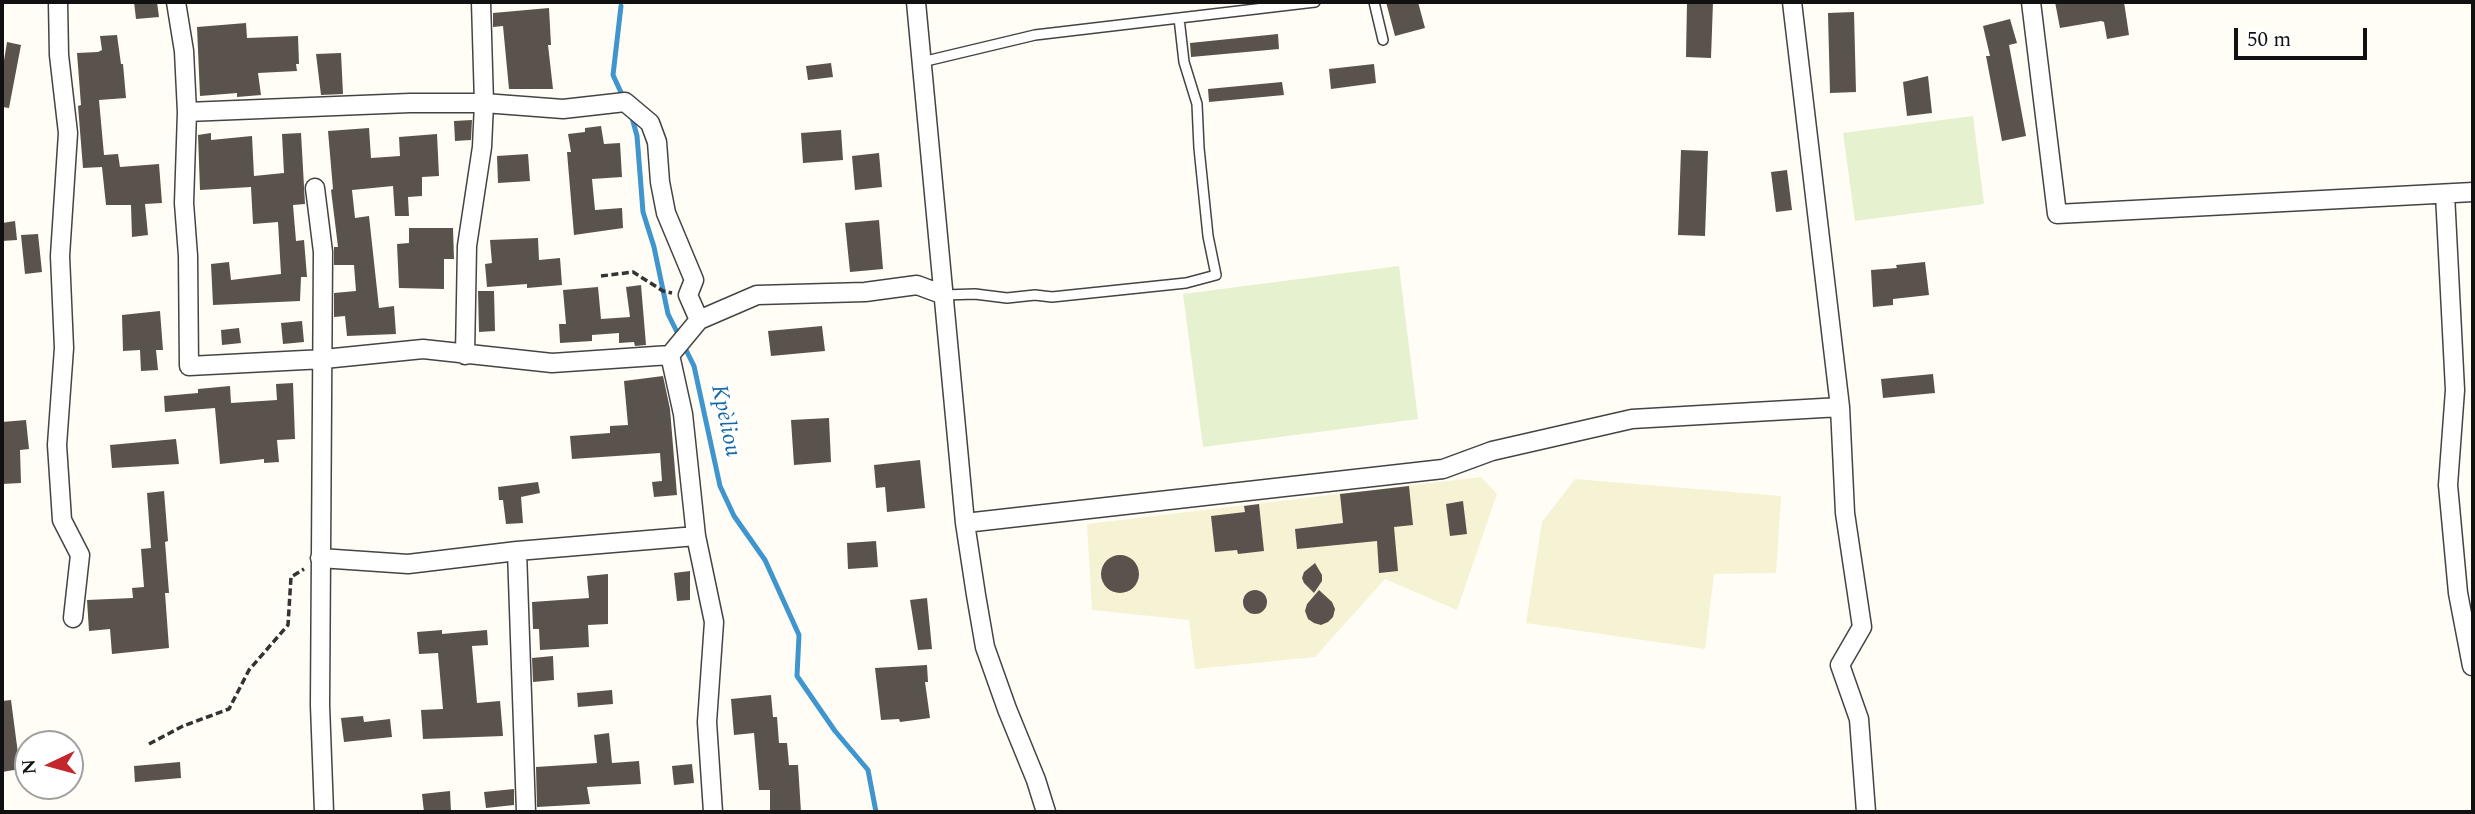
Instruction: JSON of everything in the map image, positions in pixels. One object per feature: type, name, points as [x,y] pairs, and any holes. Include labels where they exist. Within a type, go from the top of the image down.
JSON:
[{"type":"street","points":[[58,2],[59,55],[68,133],[60,256],[64,348],[57,445],[62,520],[80,555],[74,618]]},
{"type":"street","points":[[176,2],[184,51],[187,112],[184,203],[188,256],[189,366],[324,359],[423,349],[552,363],[673,352],[694,325],[757,295],[865,292],[916,285],[944,295]]},
{"type":"street","points":[[465,355],[467,246],[482,147],[484,103],[481,2]]},
{"type":"street","points":[[916,2],[965,523],[985,646],[1036,780],[1045,812]]},
{"type":"street","points":[[1792,2],[1840,407],[1845,513],[1862,627],[1840,665],[1859,719],[1866,812]]},
{"type":"street","points":[[2031,2],[2057,214],[2473,191]]},
{"type":"street","points":[[187,112],[410,103],[484,103],[564,109],[625,102],[650,123],[657,142],[666,213],[694,280],[688,295],[694,325]]},
{"type":"street","points":[[315,188],[323,252],[320,705],[324,812]]},
{"type":"street","points":[[2445,194],[2455,390],[2448,485],[2458,593],[2472,666]]},
{"type":"street","points":[[673,352],[683,414],[696,536],[714,622],[707,722],[713,812]]},
{"type":"street","points":[[965,523],[1443,469],[1493,451],[1632,419],[1840,407]]},
{"type":"street","points":[[320,558],[408,564],[517,551],[696,536]]},
{"type":"street","points":[[517,551],[526,812]]},
{"type":"lane","points":[[922,62],[1035,35],[1315,2]]},
{"type":"lane","points":[[1374,2],[1383,40]]},
{"type":"lane","points":[[944,295],[1052,297],[1186,283],[1216,275],[1208,236],[1197,104],[1184,62],[1179,18]]},
{"type":"path","points":[[601,276],[628,271],[663,291],[688,295]]},
{"type":"path","points":[[149,744],[183,726],[229,709],[249,670],[288,625],[291,577],[320,558]]},
{"type":"shaded area","points":[[1481,477],[1497,494],[1457,610],[1385,579],[1315,657],[1195,669],[1189,620],[1092,610],[1087,524]]},
{"type":"shaded area","points":[[1575,479],[1781,496],[1776,573],[1714,574],[1705,649],[1526,623],[1542,522]]},
{"type":"green space","points":[[1973,116],[1984,204],[1855,221],[1843,133]]},
{"type":"green space","points":[[1399,266],[1418,419],[1203,447],[1183,294]]},
{"type":"building","points":[[134,2],[157,2],[159,17],[136,19]]},
{"type":"building","points":[[1386,2],[1418,2],[1425,28],[1395,36]]},
{"type":"building","points":[[1687,2],[1713,2],[1711,58],[1686,57]]},
{"type":"building","points":[[2055,2],[2124,2],[2129,35],[2107,39],[2104,22],[2101,21],[2060,28]]},
{"type":"building","points":[[549,8],[551,45],[548,45],[553,89],[509,89],[503,26],[493,27],[493,13]]},
{"type":"building","points":[[1854,12],[1856,92],[1830,93],[1828,13]]},
{"type":"building","points":[[2010,19],[2017,43],[2009,45],[2026,136],[2002,141],[1983,26]]},
{"type":"building","points":[[246,23],[247,38],[298,36],[297,71],[258,73],[261,95],[237,97],[237,93],[200,96],[197,27]]},
{"type":"building","points":[[1278,34],[1279,49],[1191,57],[1190,43]]},
{"type":"building","points":[[117,35],[126,98],[99,100],[104,155],[118,154],[120,167],[159,164],[162,203],[145,204],[148,235],[132,237],[131,205],[106,205],[102,167],[83,168],[78,106],[81,105],[77,53],[98,52],[102,50],[100,36]]},
{"type":"building","points":[[7,42],[21,45],[9,108],[2,107],[2,73]]},
{"type":"building","points":[[341,53],[343,94],[321,95],[316,54]]},
{"type":"building","points":[[831,63],[833,77],[808,80],[806,66]]},
{"type":"building","points":[[1374,64],[1376,83],[1331,89],[1329,69]]},
{"type":"building","points":[[1928,76],[1932,113],[1907,116],[1903,82]]},
{"type":"building","points":[[1282,82],[1284,95],[1209,102],[1208,89]]},
{"type":"building","points":[[472,120],[471,140],[455,141],[454,121]]},
{"type":"building","points":[[601,126],[604,144],[620,143],[622,177],[592,179],[595,210],[622,208],[623,228],[574,235],[568,134]]},
{"type":"building","points":[[369,128],[371,158],[400,156],[399,137],[437,134],[439,176],[422,177],[422,196],[408,197],[409,216],[395,216],[393,186],[352,190],[355,218],[369,216],[379,308],[394,306],[396,334],[347,336],[345,316],[334,317],[334,293],[356,291],[354,265],[334,265],[334,247],[338,247],[328,131]]},
{"type":"building","points":[[841,130],[843,160],[803,163],[801,133]]},
{"type":"building","points":[[211,133],[211,140],[252,136],[254,176],[284,173],[282,134],[301,133],[305,204],[293,205],[296,241],[304,240],[307,277],[301,277],[300,301],[213,305],[211,264],[229,262],[231,280],[281,274],[278,222],[253,224],[251,187],[200,190],[198,135]]},
{"type":"building","points":[[1681,150],[1708,151],[1705,236],[1678,235]]},
{"type":"building","points":[[879,153],[882,187],[855,190],[852,156]]},
{"type":"building","points":[[528,154],[530,181],[498,183],[497,156]]},
{"type":"building","points":[[1787,170],[1792,210],[1776,212],[1771,172]]},
{"type":"building","points":[[879,220],[883,269],[850,272],[845,223]]},
{"type":"building","points":[[15,221],[17,240],[2,241],[2,223]]},
{"type":"building","points":[[409,228],[453,228],[454,259],[444,259],[444,289],[399,288],[397,244],[409,243]]},
{"type":"building","points":[[38,234],[42,272],[25,274],[21,235]]},
{"type":"building","points":[[538,238],[539,260],[560,258],[562,285],[487,287],[485,264],[492,263],[490,240]]},
{"type":"building","points":[[1925,262],[1929,295],[1893,299],[1893,305],[1873,307],[1871,270]]},
{"type":"building","points":[[641,285],[646,345],[635,346],[634,342],[619,343],[619,333],[592,335],[592,341],[560,343],[559,324],[566,324],[563,290],[598,287],[601,319],[630,317],[626,287]]},
{"type":"building","points":[[478,291],[494,291],[495,331],[479,332]]},
{"type":"building","points":[[160,311],[163,350],[156,350],[158,370],[141,371],[140,350],[123,351],[122,315]]},
{"type":"building","points":[[302,321],[304,342],[283,344],[281,323]]},
{"type":"building","points":[[822,326],[825,351],[771,356],[768,331]]},
{"type":"building","points":[[239,328],[241,343],[222,345],[221,330]]},
{"type":"building","points":[[1933,374],[1935,393],[1883,398],[1881,379]]},
{"type":"building","points":[[663,376],[670,409],[677,495],[654,497],[652,482],[662,481],[660,453],[572,459],[570,436],[610,433],[610,426],[628,425],[624,381]]},
{"type":"building","points":[[293,383],[295,439],[277,440],[279,462],[264,463],[264,459],[220,464],[215,408],[165,412],[164,396],[198,393],[198,389],[230,386],[231,403],[277,400],[276,384]]},
{"type":"building","points":[[829,418],[831,462],[794,465],[791,420]]},
{"type":"building","points":[[26,420],[29,449],[20,450],[21,483],[2,484],[2,422]]},
{"type":"building","points":[[176,439],[179,464],[112,468],[110,445]]},
{"type":"building","points":[[920,460],[925,508],[887,512],[885,487],[876,488],[874,465]]},
{"type":"building","points":[[538,482],[540,493],[521,497],[523,523],[506,524],[503,500],[499,500],[498,487]]},
{"type":"building","points":[[1409,486],[1413,525],[1394,527],[1398,571],[1379,573],[1377,541],[1297,549],[1295,529],[1343,523],[1340,494]]},
{"type":"building","points":[[164,491],[168,541],[165,542],[169,593],[165,593],[169,648],[112,654],[110,629],[89,631],[87,600],[133,598],[132,588],[144,587],[141,549],[151,548],[147,493]]},
{"type":"building","points":[[1463,501],[1467,534],[1450,536],[1446,504]]},
{"type":"building","points":[[1259,504],[1264,551],[1238,554],[1237,550],[1215,552],[1211,516],[1245,512],[1244,506]]},
{"type":"building","points":[[876,541],[878,567],[848,569],[847,543]]},
{"type":"building","points":[[1120,555],[1133,561],[1139,574],[1133,587],[1120,593],[1107,587],[1101,574],[1107,561]]},
{"type":"building","points":[[1315,563],[1322,575],[1322,581],[1314,593],[1302,578],[1304,572]]},
{"type":"building","points":[[690,571],[690,600],[677,601],[674,573]]},
{"type":"building","points":[[608,574],[608,624],[588,625],[589,647],[540,650],[539,629],[533,629],[532,602],[589,598],[587,576]]},
{"type":"building","points":[[1255,590],[1264,593],[1267,602],[1264,611],[1255,614],[1246,611],[1243,602],[1246,593]]},
{"type":"building","points":[[1319,590],[1332,602],[1335,609],[1333,617],[1321,625],[1308,619],[1305,611],[1307,604]]},
{"type":"building","points":[[927,598],[932,649],[918,650],[910,600]]},
{"type":"building","points":[[442,630],[442,634],[487,630],[488,645],[472,646],[477,703],[500,701],[503,736],[423,739],[421,710],[443,709],[438,653],[419,654],[417,632]]},
{"type":"building","points":[[553,656],[554,680],[533,682],[532,658]]},
{"type":"building","points":[[927,665],[928,682],[925,682],[930,718],[900,722],[899,719],[881,720],[875,668]]},
{"type":"building","points":[[612,690],[613,704],[578,707],[577,693]]},
{"type":"building","points":[[771,695],[773,717],[777,717],[779,743],[787,743],[789,765],[798,765],[801,812],[770,812],[770,790],[759,790],[754,733],[734,735],[731,699]]},
{"type":"building","points":[[11,700],[15,730],[14,770],[2,772],[2,701]]},
{"type":"building","points":[[363,716],[364,722],[390,719],[392,737],[344,742],[341,718]]},
{"type":"building","points":[[609,733],[612,763],[639,761],[641,784],[587,787],[590,804],[537,807],[536,767],[597,763],[594,735]]},
{"type":"building","points":[[180,762],[181,778],[135,782],[134,766]]},
{"type":"building","points":[[692,764],[694,783],[674,785],[672,766]]},
{"type":"building","points":[[514,789],[514,805],[486,808],[484,792]]},
{"type":"building","points":[[450,791],[451,812],[424,812],[422,794]]},
{"type":"waterway","name":"Kpèliou","points":[[621,6],[613,75],[624,99]]},
{"type":"waterway","name":"Kpèliou","points":[[631,114],[637,136],[643,212],[654,247],[668,314],[694,366],[720,486],[734,516],[765,560],[799,635],[797,676],[835,731],[868,770],[876,812]]}]
